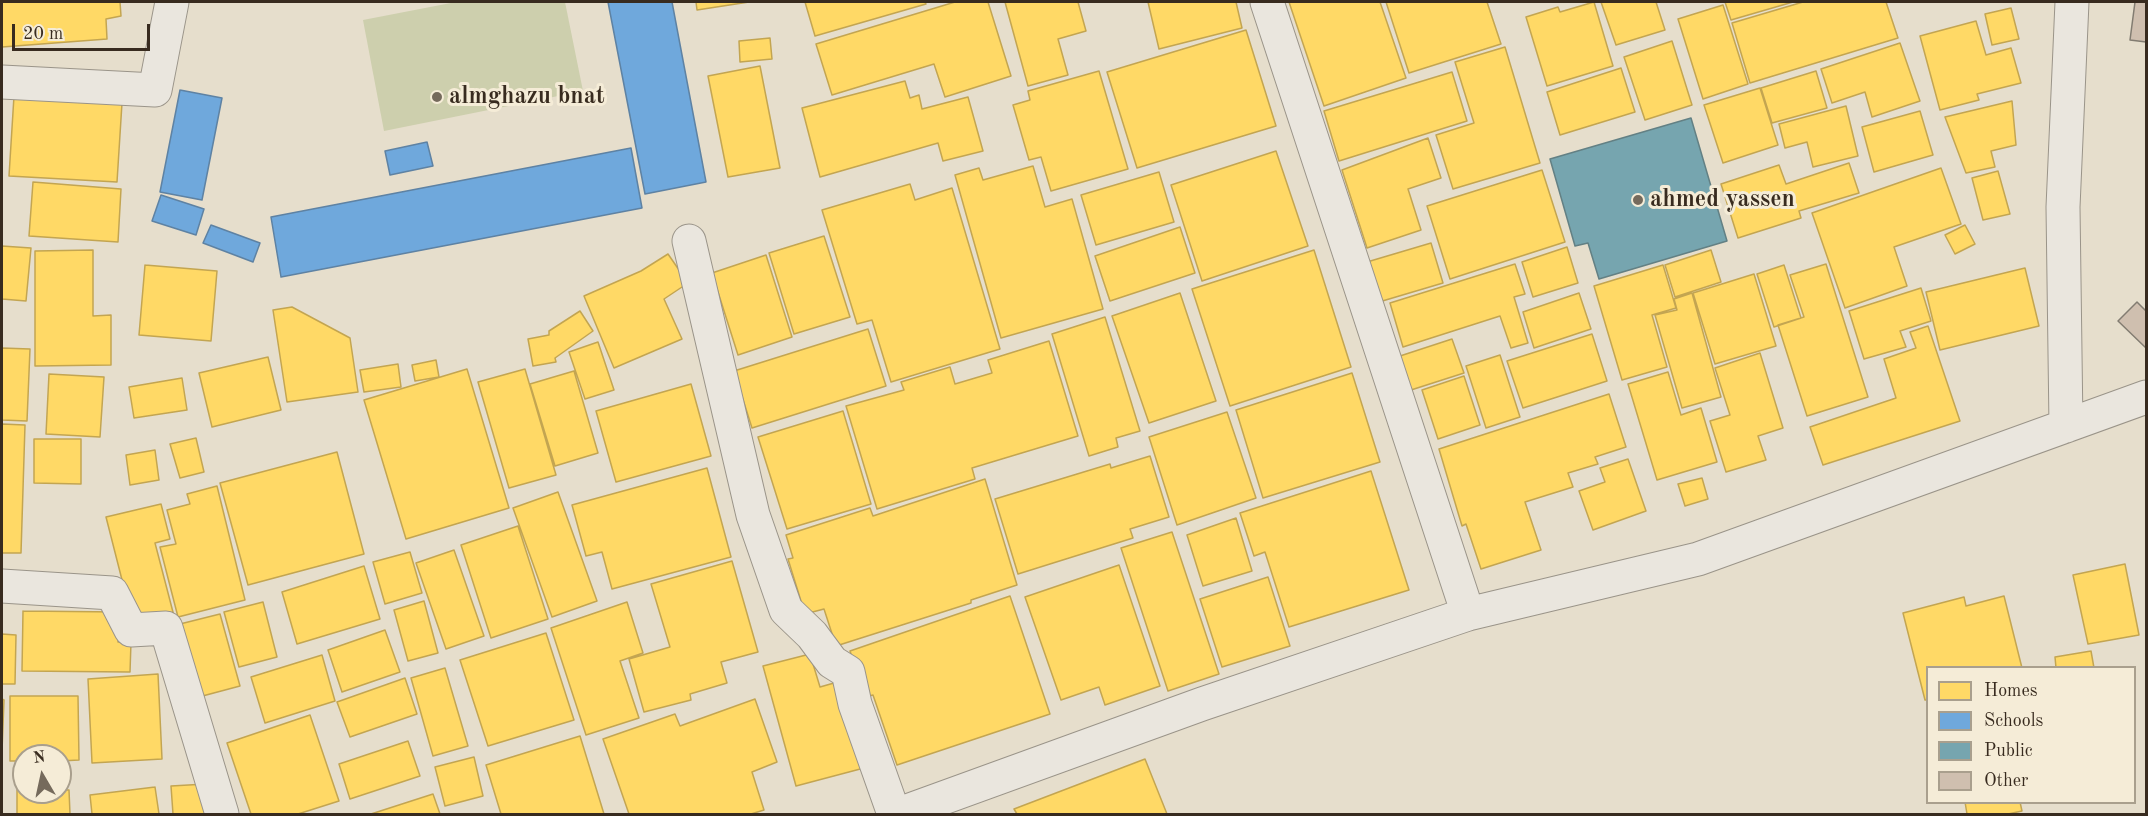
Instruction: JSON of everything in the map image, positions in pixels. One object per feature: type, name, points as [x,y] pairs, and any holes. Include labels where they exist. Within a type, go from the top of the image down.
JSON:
[{"type":"street","points":[[2,82],[155,90],[172,2]]},
{"type":"street","points":[[1267,2],[1468,614]]},
{"type":"street","points":[[2066,426],[2064,207],[2072,2]]},
{"type":"street","points":[[689,241],[753,515],[786,610],[812,635],[832,662],[848,672],[855,704],[894,814]]},
{"type":"street","points":[[899,814],[1202,704],[1468,614],[1698,560],[2146,397]]},
{"type":"street","points":[[2,586],[112,593],[132,630],[166,628],[222,814]]},
{"type":"green space","points":[[456,2],[565,2],[583,91],[384,131],[363,20]]},
{"type":"building: Homes","points":[[2,2],[120,2],[121,16],[106,19],[107,39],[2,47]]},
{"type":"building: Homes","points":[[696,2],[749,2],[697,10]]},
{"type":"building: Homes","points":[[805,2],[925,2],[926,4],[815,36]]},
{"type":"building: Homes","points":[[955,2],[988,2],[1011,76],[945,97],[934,64],[832,95],[816,44]]},
{"type":"building: Homes","points":[[1005,2],[1078,2],[1086,31],[1058,39],[1068,75],[1028,86]]},
{"type":"building: Homes","points":[[1148,2],[1236,2],[1242,28],[1159,49]]},
{"type":"building: Homes","points":[[1289,2],[1380,2],[1406,78],[1324,106]]},
{"type":"building: Homes","points":[[1386,2],[1487,2],[1501,44],[1409,73]]},
{"type":"building: Homes","points":[[1594,2],[1613,66],[1547,86],[1526,17],[1558,7],[1560,12]]},
{"type":"building: Homes","points":[[1601,2],[1656,2],[1665,30],[1616,45]]},
{"type":"building: Homes","points":[[1725,2],[1793,2],[1731,20]]},
{"type":"building: Homes","points":[[1803,2],[1886,2],[1898,38],[1750,83],[1732,23]]},
{"type":"building: Homes","points":[[1723,5],[1748,84],[1703,99],[1678,19]]},
{"type":"building: Homes","points":[[2011,8],[2019,39],[1992,45],[1985,14]]},
{"type":"building: Homes","points":[[1976,21],[1986,55],[2011,48],[2021,83],[1977,94],[1979,100],[1940,110],[1920,36]]},
{"type":"building: Homes","points":[[1246,30],[1276,126],[1137,168],[1107,72]]},
{"type":"building: Homes","points":[[770,38],[772,59],[740,62],[739,41]]},
{"type":"building: Homes","points":[[1672,41],[1692,105],[1645,120],[1624,57]]},
{"type":"building: Homes","points":[[1900,43],[1920,101],[1872,117],[1865,92],[1832,103],[1821,69]]},
{"type":"building: Homes","points":[[1505,47],[1540,163],[1453,189],[1436,135],[1474,123],[1455,62]]},
{"type":"building: Homes","points":[[760,66],[780,168],[728,177],[708,76]]},
{"type":"building: Homes","points":[[1621,68],[1635,112],[1560,135],[1547,92]]},
{"type":"building: Homes","points":[[1099,71],[1128,169],[1051,191],[1041,157],[1029,160],[1013,105],[1030,100],[1028,91]]},
{"type":"building: Homes","points":[[1816,71],[1827,108],[1772,123],[1761,88]]},
{"type":"building: Homes","points":[[1452,72],[1467,121],[1339,161],[1324,111]]},
{"type":"building: Homes","points":[[905,81],[910,98],[919,95],[922,109],[968,97],[983,151],[943,161],[938,143],[820,177],[802,108]]},
{"type":"building: Homes","points":[[1760,88],[1778,145],[1723,163],[1704,105]]},
{"type":"building: Homes","points":[[14,96],[122,103],[117,182],[9,176]]},
{"type":"building: Homes","points":[[2012,101],[2016,145],[1991,151],[1995,167],[1966,173],[1945,117]]},
{"type":"building: Homes","points":[[1846,106],[1858,156],[1813,167],[1807,142],[1785,148],[1779,124]]},
{"type":"building: Homes","points":[[1920,111],[1933,155],[1874,172],[1862,127]]},
{"type":"building: Homes","points":[[1428,138],[1441,178],[1408,189],[1421,230],[1367,248],[1342,170]]},
{"type":"building: Homes","points":[[1276,151],[1308,246],[1202,281],[1171,185]]},
{"type":"building: Homes","points":[[1849,163],[1859,193],[1799,211],[1801,218],[1738,238],[1721,184],[1779,165],[1786,184]]},
{"type":"building: Homes","points":[[1033,166],[1045,207],[1072,199],[1103,309],[1001,338],[955,175],[979,168],[983,180]]},
{"type":"building: Homes","points":[[1941,168],[1961,224],[1894,247],[1907,286],[1845,308],[1812,213]]},
{"type":"building: Homes","points":[[1542,170],[1565,242],[1450,279],[1427,206]]},
{"type":"building: Homes","points":[[1998,171],[2010,214],[1983,220],[1972,178]]},
{"type":"building: Homes","points":[[1159,172],[1174,222],[1096,245],[1081,195]]},
{"type":"building: Homes","points":[[33,182],[121,189],[118,242],[29,236]]},
{"type":"building: Homes","points":[[910,184],[915,200],[952,188],[1000,349],[891,382],[872,320],[857,324],[822,210]]},
{"type":"building: Homes","points":[[1965,225],[1975,244],[1955,254],[1945,235]]},
{"type":"building: Homes","points":[[1180,227],[1195,273],[1110,301],[1095,256]]},
{"type":"building: Homes","points":[[824,236],[850,317],[794,334],[769,253]]},
{"type":"building: Homes","points":[[1431,243],[1443,283],[1379,302],[1367,262]]},
{"type":"building: Homes","points":[[2,246],[31,248],[26,301],[2,299]]},
{"type":"building: Homes","points":[[1567,247],[1578,283],[1533,297],[1522,262]]},
{"type":"building: Homes","points":[[93,250],[93,316],[111,315],[111,365],[35,366],[35,251]]},
{"type":"building: Homes","points":[[1314,250],[1351,367],[1230,406],[1192,289]]},
{"type":"building: Homes","points":[[1711,250],[1721,282],[1675,297],[1665,265]]},
{"type":"building: Homes","points":[[668,254],[688,283],[664,299],[682,339],[614,368],[584,296],[641,271]]},
{"type":"building: Homes","points":[[766,255],[792,337],[738,355],[712,273]]},
{"type":"building: Homes","points":[[1515,264],[1525,294],[1514,297],[1528,343],[1511,348],[1500,316],[1403,347],[1390,303]]},
{"type":"building: Homes","points":[[1826,264],[1868,397],[1807,416],[1778,325],[1804,317],[1790,275]]},
{"type":"building: Homes","points":[[145,265],[217,271],[211,341],[139,335]]},
{"type":"building: Homes","points":[[1663,265],[1676,308],[1652,315],[1667,367],[1622,380],[1594,286]]},
{"type":"building: Homes","points":[[1784,265],[1801,318],[1774,327],[1757,274]]},
{"type":"building: Homes","points":[[2025,268],[2039,326],[1940,350],[1926,292]]},
{"type":"building: Homes","points":[[1754,274],[1776,346],[1715,364],[1693,293]]},
{"type":"building: Homes","points":[[1921,288],[1931,321],[1900,331],[1906,347],[1864,359],[1849,311]]},
{"type":"building: Homes","points":[[1180,293],[1216,401],[1149,423],[1112,316]]},
{"type":"building: Homes","points":[[1579,293],[1591,329],[1534,348],[1523,312]]},
{"type":"building: Homes","points":[[1692,293],[1721,397],[1682,408],[1655,315],[1677,310],[1674,299]]},
{"type":"building: Homes","points":[[292,307],[350,338],[358,392],[287,402],[273,310]]},
{"type":"building: Homes","points":[[580,311],[593,331],[555,358],[556,362],[533,366],[528,339],[549,335],[549,331]]},
{"type":"building: Homes","points":[[1105,317],[1140,431],[1116,438],[1118,447],[1089,456],[1052,334]]},
{"type":"building: Homes","points":[[1928,326],[1960,421],[1823,465],[1810,427],[1896,398],[1884,359],[1916,348],[1910,332]]},
{"type":"building: Homes","points":[[868,329],[886,386],[752,428],[734,371]]},
{"type":"building: Homes","points":[[1592,334],[1607,381],[1523,408],[1507,361]]},
{"type":"building: Homes","points":[[1452,339],[1464,373],[1411,390],[1400,356]]},
{"type":"building: Homes","points":[[1049,341],[1078,436],[972,468],[975,479],[877,509],[846,406],[904,390],[901,382],[950,367],[955,384],[992,373],[988,360]]},
{"type":"building: Homes","points":[[598,342],[614,390],[585,399],[569,352]]},
{"type":"building: Homes","points":[[2,348],[30,349],[27,421],[2,420]]},
{"type":"building: Homes","points":[[1760,353],[1783,428],[1758,436],[1766,460],[1726,472],[1710,421],[1730,415],[1715,368]]},
{"type":"building: Homes","points":[[1500,355],[1520,417],[1486,428],[1466,366]]},
{"type":"building: Homes","points":[[268,357],[281,410],[212,427],[199,373]]},
{"type":"building: Homes","points":[[436,360],[439,377],[415,381],[412,365]]},
{"type":"building: Homes","points":[[398,364],[401,387],[364,392],[360,370]]},
{"type":"building: Homes","points":[[467,369],[509,508],[406,539],[364,400]]},
{"type":"building: Homes","points":[[525,369],[556,475],[509,488],[478,382]]},
{"type":"building: Homes","points":[[574,371],[598,453],[555,466],[530,384]]},
{"type":"building: Homes","points":[[1668,372],[1681,415],[1701,408],[1717,462],[1657,480],[1628,384]]},
{"type":"building: Homes","points":[[1352,373],[1380,462],[1263,498],[1236,410]]},
{"type":"building: Homes","points":[[49,374],[104,377],[100,437],[46,434]]},
{"type":"building: Homes","points":[[1464,376],[1480,425],[1438,439],[1422,390]]},
{"type":"building: Homes","points":[[182,378],[187,410],[134,418],[129,387]]},
{"type":"building: Homes","points":[[691,384],[711,456],[616,482],[596,411]]},
{"type":"building: Homes","points":[[1609,394],[1626,447],[1595,457],[1598,464],[1568,473],[1573,487],[1525,502],[1541,550],[1481,569],[1466,524],[1462,526],[1439,449]]},
{"type":"building: Homes","points":[[843,411],[871,504],[787,529],[758,437]]},
{"type":"building: Homes","points":[[1227,412],[1256,498],[1177,525],[1149,437]]},
{"type":"building: Homes","points":[[2,424],[25,425],[21,553],[2,553]]},
{"type":"building: Homes","points":[[196,438],[204,472],[180,478],[170,444]]},
{"type":"building: Homes","points":[[34,439],[81,439],[81,484],[34,483]]},
{"type":"building: Homes","points":[[155,450],[159,480],[130,485],[126,455]]},
{"type":"building: Homes","points":[[337,452],[364,554],[248,585],[220,483]]},
{"type":"building: Homes","points":[[1150,456],[1169,517],[1130,529],[1133,538],[1018,574],[995,499],[1110,464],[1111,468]]},
{"type":"building: Homes","points":[[1628,459],[1646,511],[1593,530],[1579,491],[1605,482],[1600,468]]},
{"type":"building: Homes","points":[[707,468],[731,557],[612,589],[602,552],[586,556],[572,505]]},
{"type":"building: Homes","points":[[1371,471],[1409,590],[1289,627],[1265,552],[1254,556],[1240,513]]},
{"type":"building: Homes","points":[[1702,478],[1708,499],[1685,506],[1678,484]]},
{"type":"building: Homes","points":[[985,479],[1017,585],[971,600],[971,603],[836,646],[824,609],[805,614],[788,559],[793,558],[786,535],[870,508],[873,516]]},
{"type":"building: Homes","points":[[217,486],[245,600],[178,617],[160,547],[176,544],[167,510],[190,504],[187,494]]},
{"type":"building: Homes","points":[[558,492],[597,601],[552,617],[513,508]]},
{"type":"building: Homes","points":[[161,504],[170,539],[155,543],[174,616],[134,627],[106,517]]},
{"type":"building: Homes","points":[[1236,518],[1252,571],[1203,586],[1187,535]]},
{"type":"building: Homes","points":[[518,526],[548,619],[491,638],[461,545]]},
{"type":"building: Homes","points":[[1172,532],[1219,674],[1168,691],[1121,548]]},
{"type":"building: Homes","points":[[454,550],[484,636],[446,649],[416,563]]},
{"type":"building: Homes","points":[[410,552],[422,593],[385,604],[373,562]]},
{"type":"building: Homes","points":[[732,561],[758,652],[721,662],[727,683],[690,694],[691,700],[644,712],[629,659],[670,647],[651,584]]},
{"type":"building: Homes","points":[[2125,564],[2139,635],[2088,644],[2073,575]]},
{"type":"building: Homes","points":[[1119,565],[1160,686],[1105,705],[1099,687],[1061,700],[1025,597]]},
{"type":"building: Homes","points":[[364,566],[380,619],[297,644],[282,592]]},
{"type":"building: Homes","points":[[1268,577],[1290,646],[1222,667],[1200,599]]},
{"type":"building: Homes","points":[[1010,596],[1050,714],[897,765],[873,695],[865,697],[850,651]]},
{"type":"building: Homes","points":[[2004,596],[2022,666],[1926,666],[1925,700],[1903,613],[1964,597],[1966,606]]},
{"type":"building: Homes","points":[[424,601],[438,653],[408,661],[394,610]]},
{"type":"building: Homes","points":[[263,602],[277,657],[239,667],[224,612]]},
{"type":"building: Homes","points":[[627,602],[643,653],[620,661],[639,718],[586,735],[551,628]]},
{"type":"building: Homes","points":[[23,611],[119,612],[118,642],[131,642],[130,672],[22,671]]},
{"type":"building: Homes","points":[[220,614],[240,686],[195,698],[176,625]]},
{"type":"building: Homes","points":[[385,630],[400,672],[342,692],[328,650]]},
{"type":"building: Homes","points":[[546,633],[574,720],[488,746],[460,660]]},
{"type":"building: Homes","points":[[2,634],[16,635],[15,684],[2,684]]},
{"type":"building: Homes","points":[[2091,651],[2094,666],[2056,666],[2055,657]]},
{"type":"building: Homes","points":[[810,654],[820,687],[841,681],[864,768],[796,786],[763,666]]},
{"type":"building: Homes","points":[[322,655],[335,701],[265,723],[251,677]]},
{"type":"building: Homes","points":[[445,668],[468,746],[433,756],[411,678]]},
{"type":"building: Homes","points":[[158,674],[162,759],[92,763],[88,679]]},
{"type":"building: Homes","points":[[405,678],[417,714],[350,737],[337,702]]},
{"type":"building: Homes","points":[[10,696],[78,696],[79,760],[72,760],[72,744],[12,744],[12,761],[10,761]]},
{"type":"building: Homes","points":[[2,699],[4,700],[2,751]]},
{"type":"building: Homes","points":[[755,699],[777,762],[752,772],[764,810],[751,814],[629,814],[603,739],[675,714],[680,726]]},
{"type":"building: Homes","points":[[310,715],[339,801],[298,814],[251,814],[227,743]]},
{"type":"building: Homes","points":[[580,736],[604,814],[501,814],[486,765]]},
{"type":"building: Homes","points":[[408,741],[420,776],[350,799],[339,764]]},
{"type":"building: Homes","points":[[474,757],[483,796],[445,806],[435,767]]},
{"type":"building: Homes","points":[[1145,759],[1167,814],[1017,814],[1014,809]]},
{"type":"building: Homes","points":[[206,784],[208,814],[173,814],[171,786]]},
{"type":"building: Homes","points":[[155,787],[159,814],[92,814],[90,795]]},
{"type":"building: Homes","points":[[433,794],[440,814],[371,814]]},
{"type":"building: Homes","points":[[17,804],[70,804],[70,814],[17,814]]},
{"type":"building: Homes","points":[[1965,804],[2020,804],[2022,811],[2008,814],[1967,814]]},
{"type":"building: Schools","points":[[608,2],[672,2],[706,182],[645,194]]},
{"type":"building: Schools","points":[[180,90],[222,98],[202,200],[160,192]]},
{"type":"building: Schools","points":[[427,142],[433,166],[390,175],[385,151]]},
{"type":"building: Schools","points":[[631,148],[642,208],[281,277],[271,217]]},
{"type":"building: Schools","points":[[161,195],[204,209],[196,235],[152,221]]},
{"type":"building: Schools","points":[[211,225],[260,243],[253,262],[203,243]]},
{"type":"building: Public","name":"ahmed yassen","points":[[1691,118],[1727,241],[1599,279],[1588,243],[1575,246],[1550,159]]},
{"type":"building: Other","points":[[2135,2],[2146,2],[2146,42],[2130,40]]},
{"type":"building: Other","points":[[2137,302],[2146,311],[2146,348],[2118,321]]},
{"type":"place","name":"almghazu bnat","points":[[437,97]]},
{"type":"place","name":"ahmed yassen","points":[[1638,200]]}]
